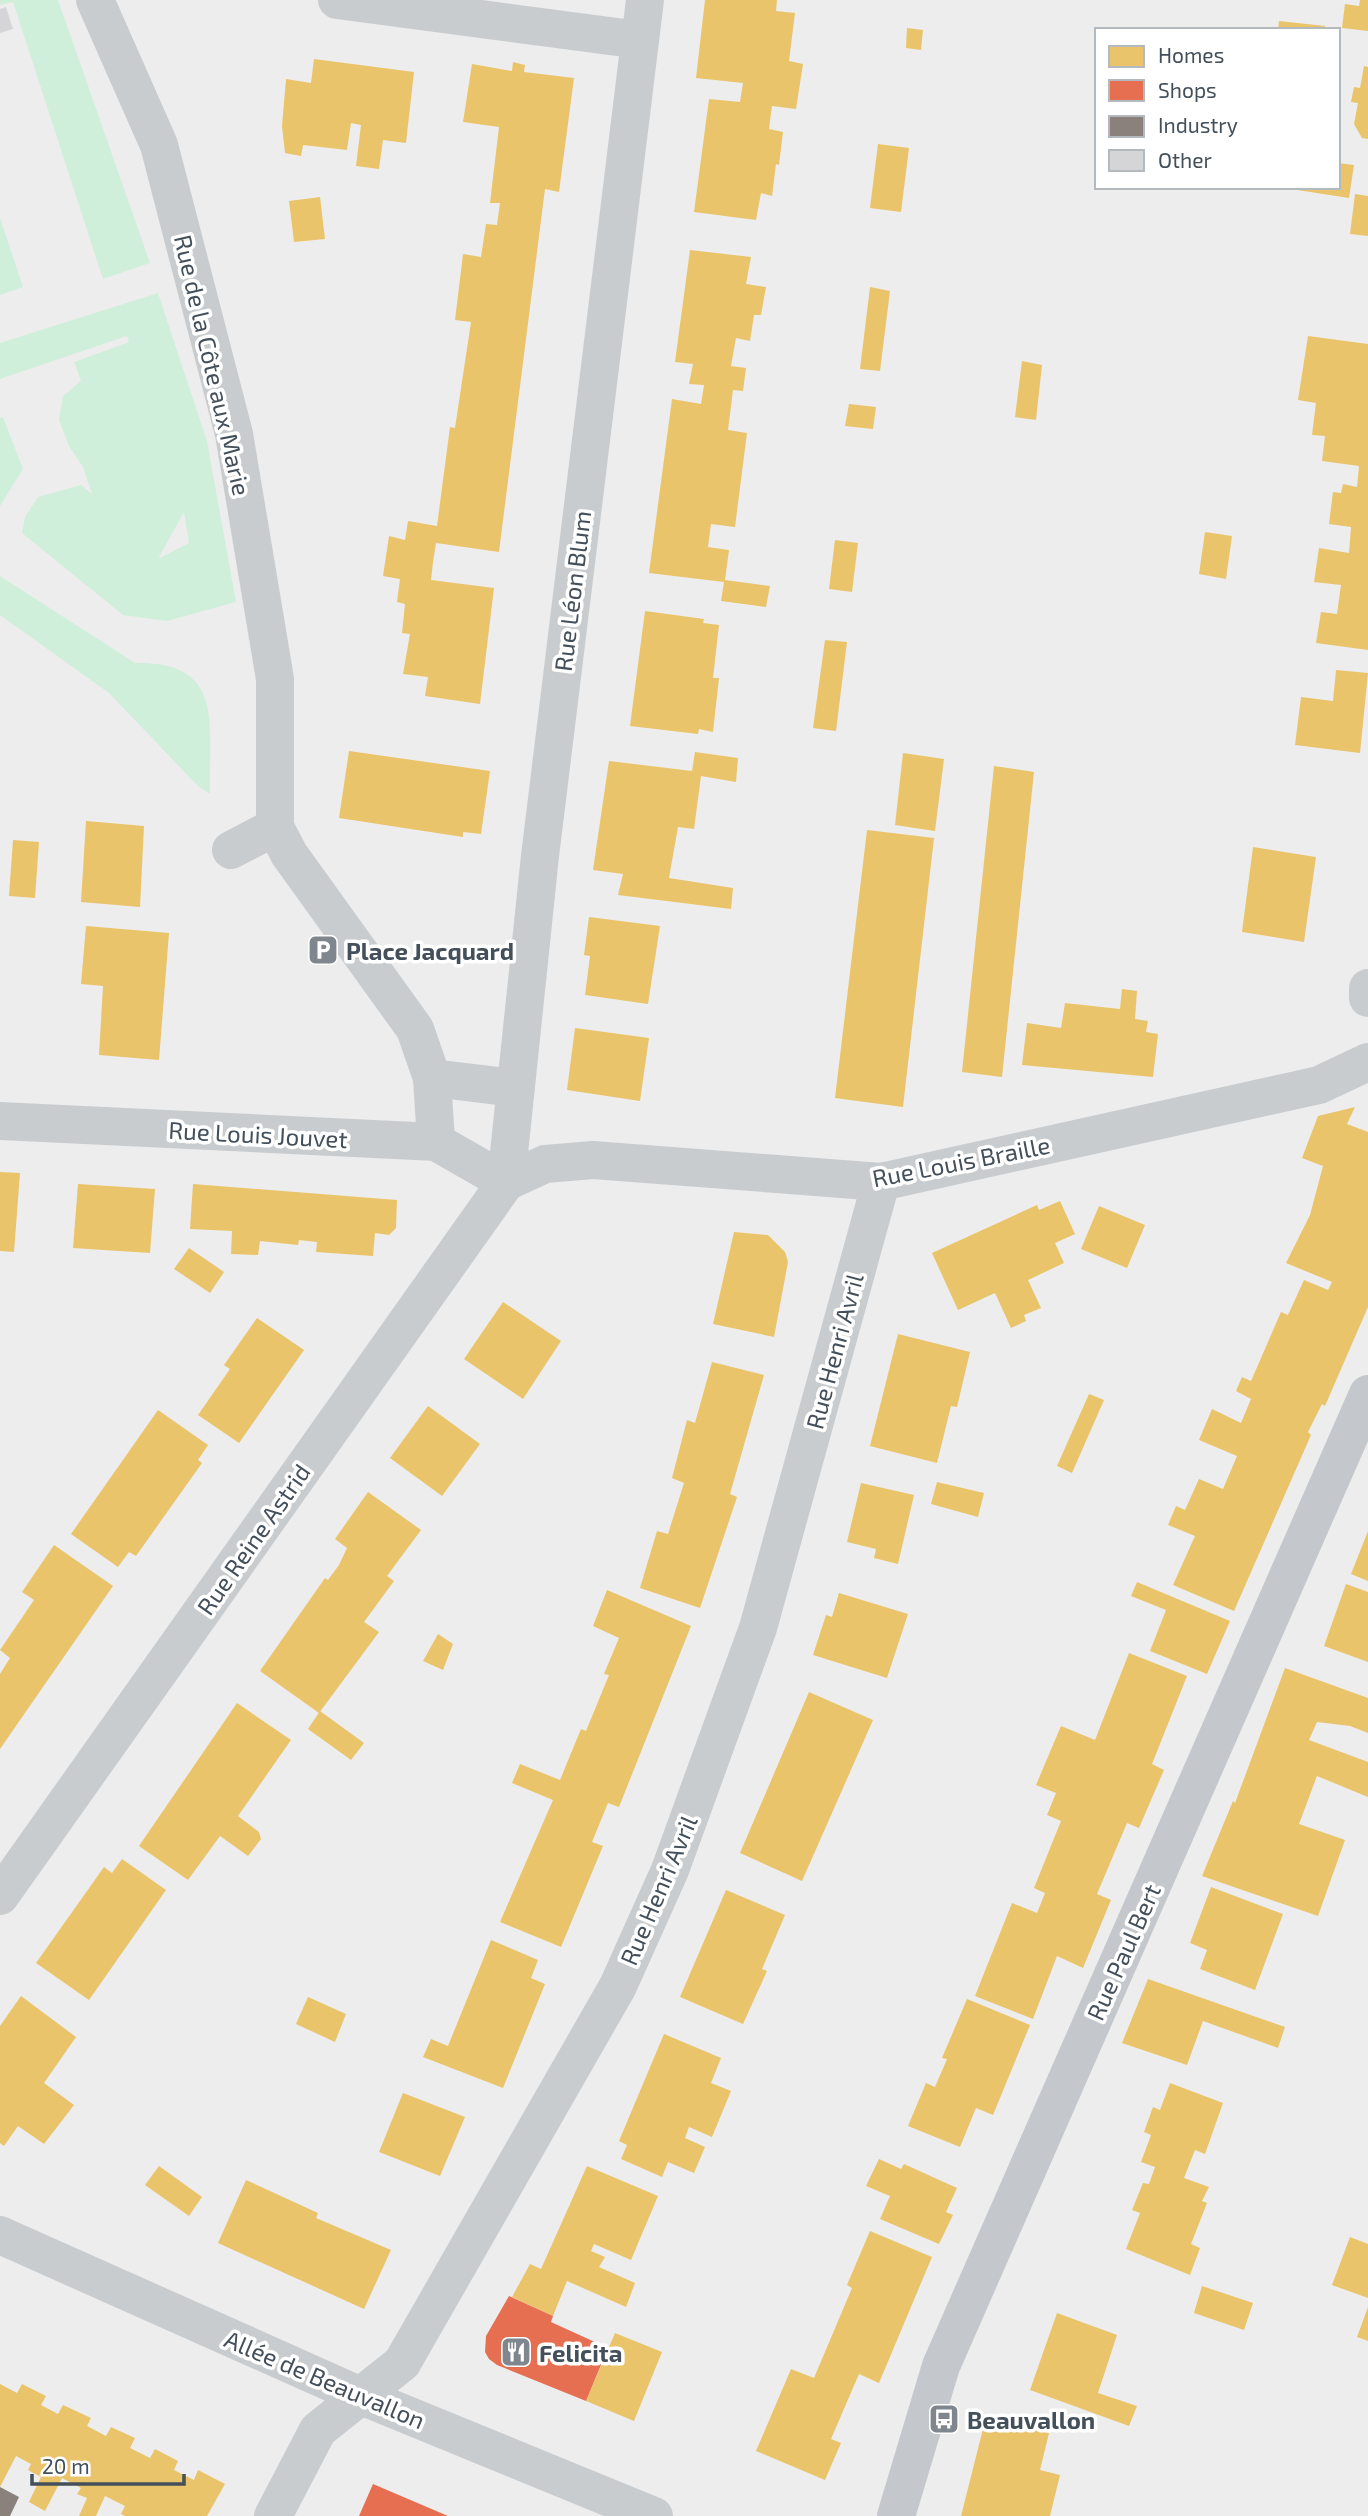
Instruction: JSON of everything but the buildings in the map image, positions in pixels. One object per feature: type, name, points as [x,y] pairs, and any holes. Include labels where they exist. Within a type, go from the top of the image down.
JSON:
[{"type":"main road","name":"Rue Paul Bert","points":[[896,2516],[941,2366],[1358,1444],[1368,1394]]},
{"type":"street","name":"Rue de la Côte aux Marie","points":[[95,0],[159,145],[234,434],[275,679],[275,827]]},
{"type":"street","points":[[337,0],[640,40]]},
{"type":"street","name":"Rue Léon Blum","points":[[506,1182],[541,842],[645,0]]},
{"type":"street","points":[[232,850],[275,827],[289,854],[415,1029],[432,1078],[436,1142]]},
{"type":"street","points":[[1368,988],[1368,998]]},
{"type":"street","name":"Rue Louis Braille","points":[[506,1182],[545,1164],[593,1160],[881,1182],[1319,1085],[1368,1062]]},
{"type":"street","points":[[432,1078],[515,1088]]},
{"type":"street","name":"Rue Louis Jouvet","points":[[0,1121],[436,1142],[506,1182]]},
{"type":"street","name":"Rue Reine Astrid","points":[[0,1896],[506,1182]]},
{"type":"street","name":"Rue Henri Avril","points":[[273,2516],[318,2430],[402,2363],[618,1986],[670,1871],[758,1628],[881,1182]]},
{"type":"street","name":"Allée de Beauvallon","points":[[0,2235],[361,2396],[654,2516]]},
{"type":"green space","points":[[0,0],[58,0],[150,263],[103,279],[13,2],[0,5]]},
{"type":"green space","points":[[0,218],[23,287],[0,295]]},
{"type":"green space","points":[[158,293],[207,441],[236,602],[167,621],[123,615],[22,533],[25,517],[38,497],[81,485],[92,494],[83,467],[69,446],[59,420],[63,396],[81,381],[74,362],[129,342],[127,336],[0,379],[0,343]],"holes":[[[184,512],[189,543],[160,558],[159,557]]]},
{"type":"green space","points":[[3,417],[23,469],[0,506],[0,418]]},
{"type":"green space","points":[[0,576],[135,663],[165,665],[185,673],[199,686],[210,722],[210,794],[198,786],[109,693],[0,615]]},
{"type":"place","name":"Place Jacquard","points":[[323,950]]},
{"type":"place","name":"Felicita","points":[[516,2352]]},
{"type":"place","name":"Beauvallon","points":[[944,2419]]}]
